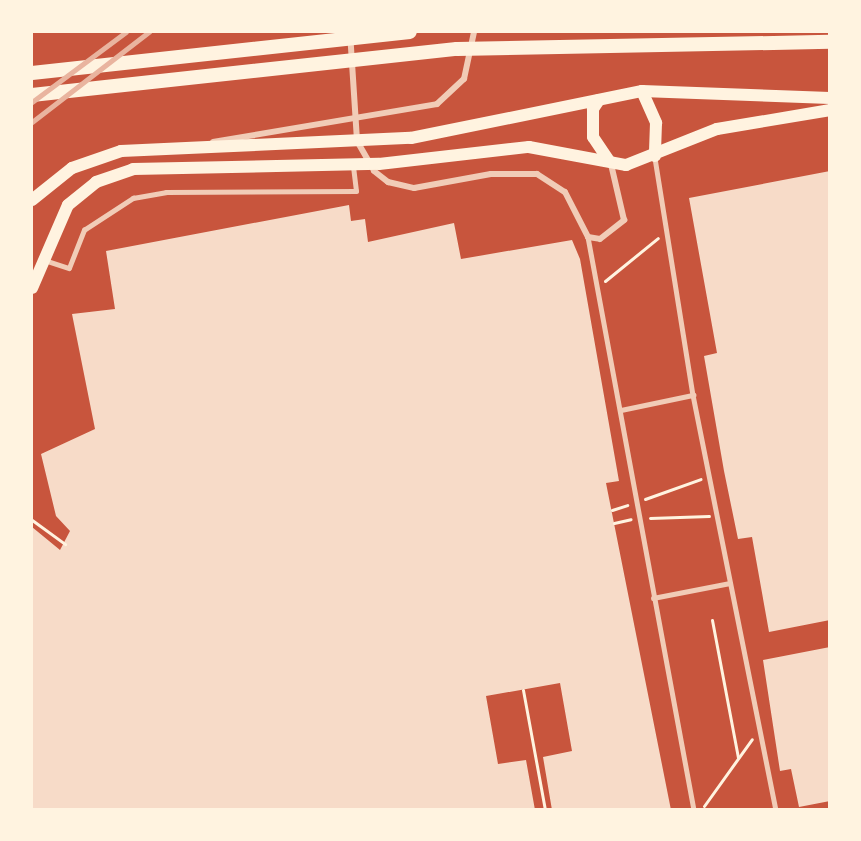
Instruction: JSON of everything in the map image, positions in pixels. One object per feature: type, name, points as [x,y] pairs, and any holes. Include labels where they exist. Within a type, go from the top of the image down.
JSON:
[{"type":"main road","points":[[32,73],[410,32]]},
{"type":"main road","points":[[32,95],[457,49],[765,40],[830,42]]},
{"type":"main road","points":[[32,200],[54,179],[93,158],[200,146],[411,138],[642,91],[830,98]]},
{"type":"main road","points":[[642,91],[656,123],[655,156]]},
{"type":"main road","points":[[599,100],[593,109],[592,137],[611,163]]},
{"type":"main road","points":[[32,288],[42,260],[68,205],[81,191],[114,174],[155,166],[353,165],[529,147],[588,154],[611,163],[655,156],[717,129],[830,110]]},
{"type":"street","points":[[350,32],[350,73],[357,141],[374,171],[388,183],[414,189],[491,174],[537,174],[565,192],[588,237],[600,238],[624,220],[611,163]]},
{"type":"street","points":[[200,146],[437,104],[464,79],[474,32]]},
{"type":"lane","points":[[655,156],[664,236],[693,395],[776,810]]},
{"type":"lane","points":[[42,260],[69,268],[84,230],[134,198],[166,192],[356,191],[353,165]]},
{"type":"lane","points":[[588,237],[621,410],[638,518],[694,810]]},
{"type":"lane","points":[[621,410],[693,395]]},
{"type":"lane","points":[[653,598],[730,583]]},
{"type":"path","points":[[598,284],[664,236]]},
{"type":"path","points":[[612,510],[712,475]]},
{"type":"path","points":[[614,523],[638,518],[717,516]]},
{"type":"path","points":[[32,520],[65,544]]},
{"type":"path","points":[[712,620],[738,758]]},
{"type":"path","points":[[523,690],[545,810]]},
{"type":"path","points":[[705,810],[708,795],[761,728]]},
{"type":"building","points":[[830,171],[830,620],[769,632],[752,537],[738,539],[724,471],[704,356],[717,353],[689,198]]},
{"type":"building","points":[[349,205],[351,221],[365,219],[368,242],[454,223],[461,259],[572,240],[580,259],[619,481],[606,483],[671,810],[552,810],[543,757],[572,751],[560,683],[486,696],[498,764],[526,760],[535,810],[32,810],[32,527],[60,550],[70,531],[56,516],[41,454],[95,429],[72,314],[115,309],[106,251]]},
{"type":"building","points":[[830,647],[830,801],[799,807],[791,769],[780,771],[763,660]]},
{"type":"railway","points":[[32,102],[126,32]]},
{"type":"railway","points":[[32,122],[149,32]]}]
